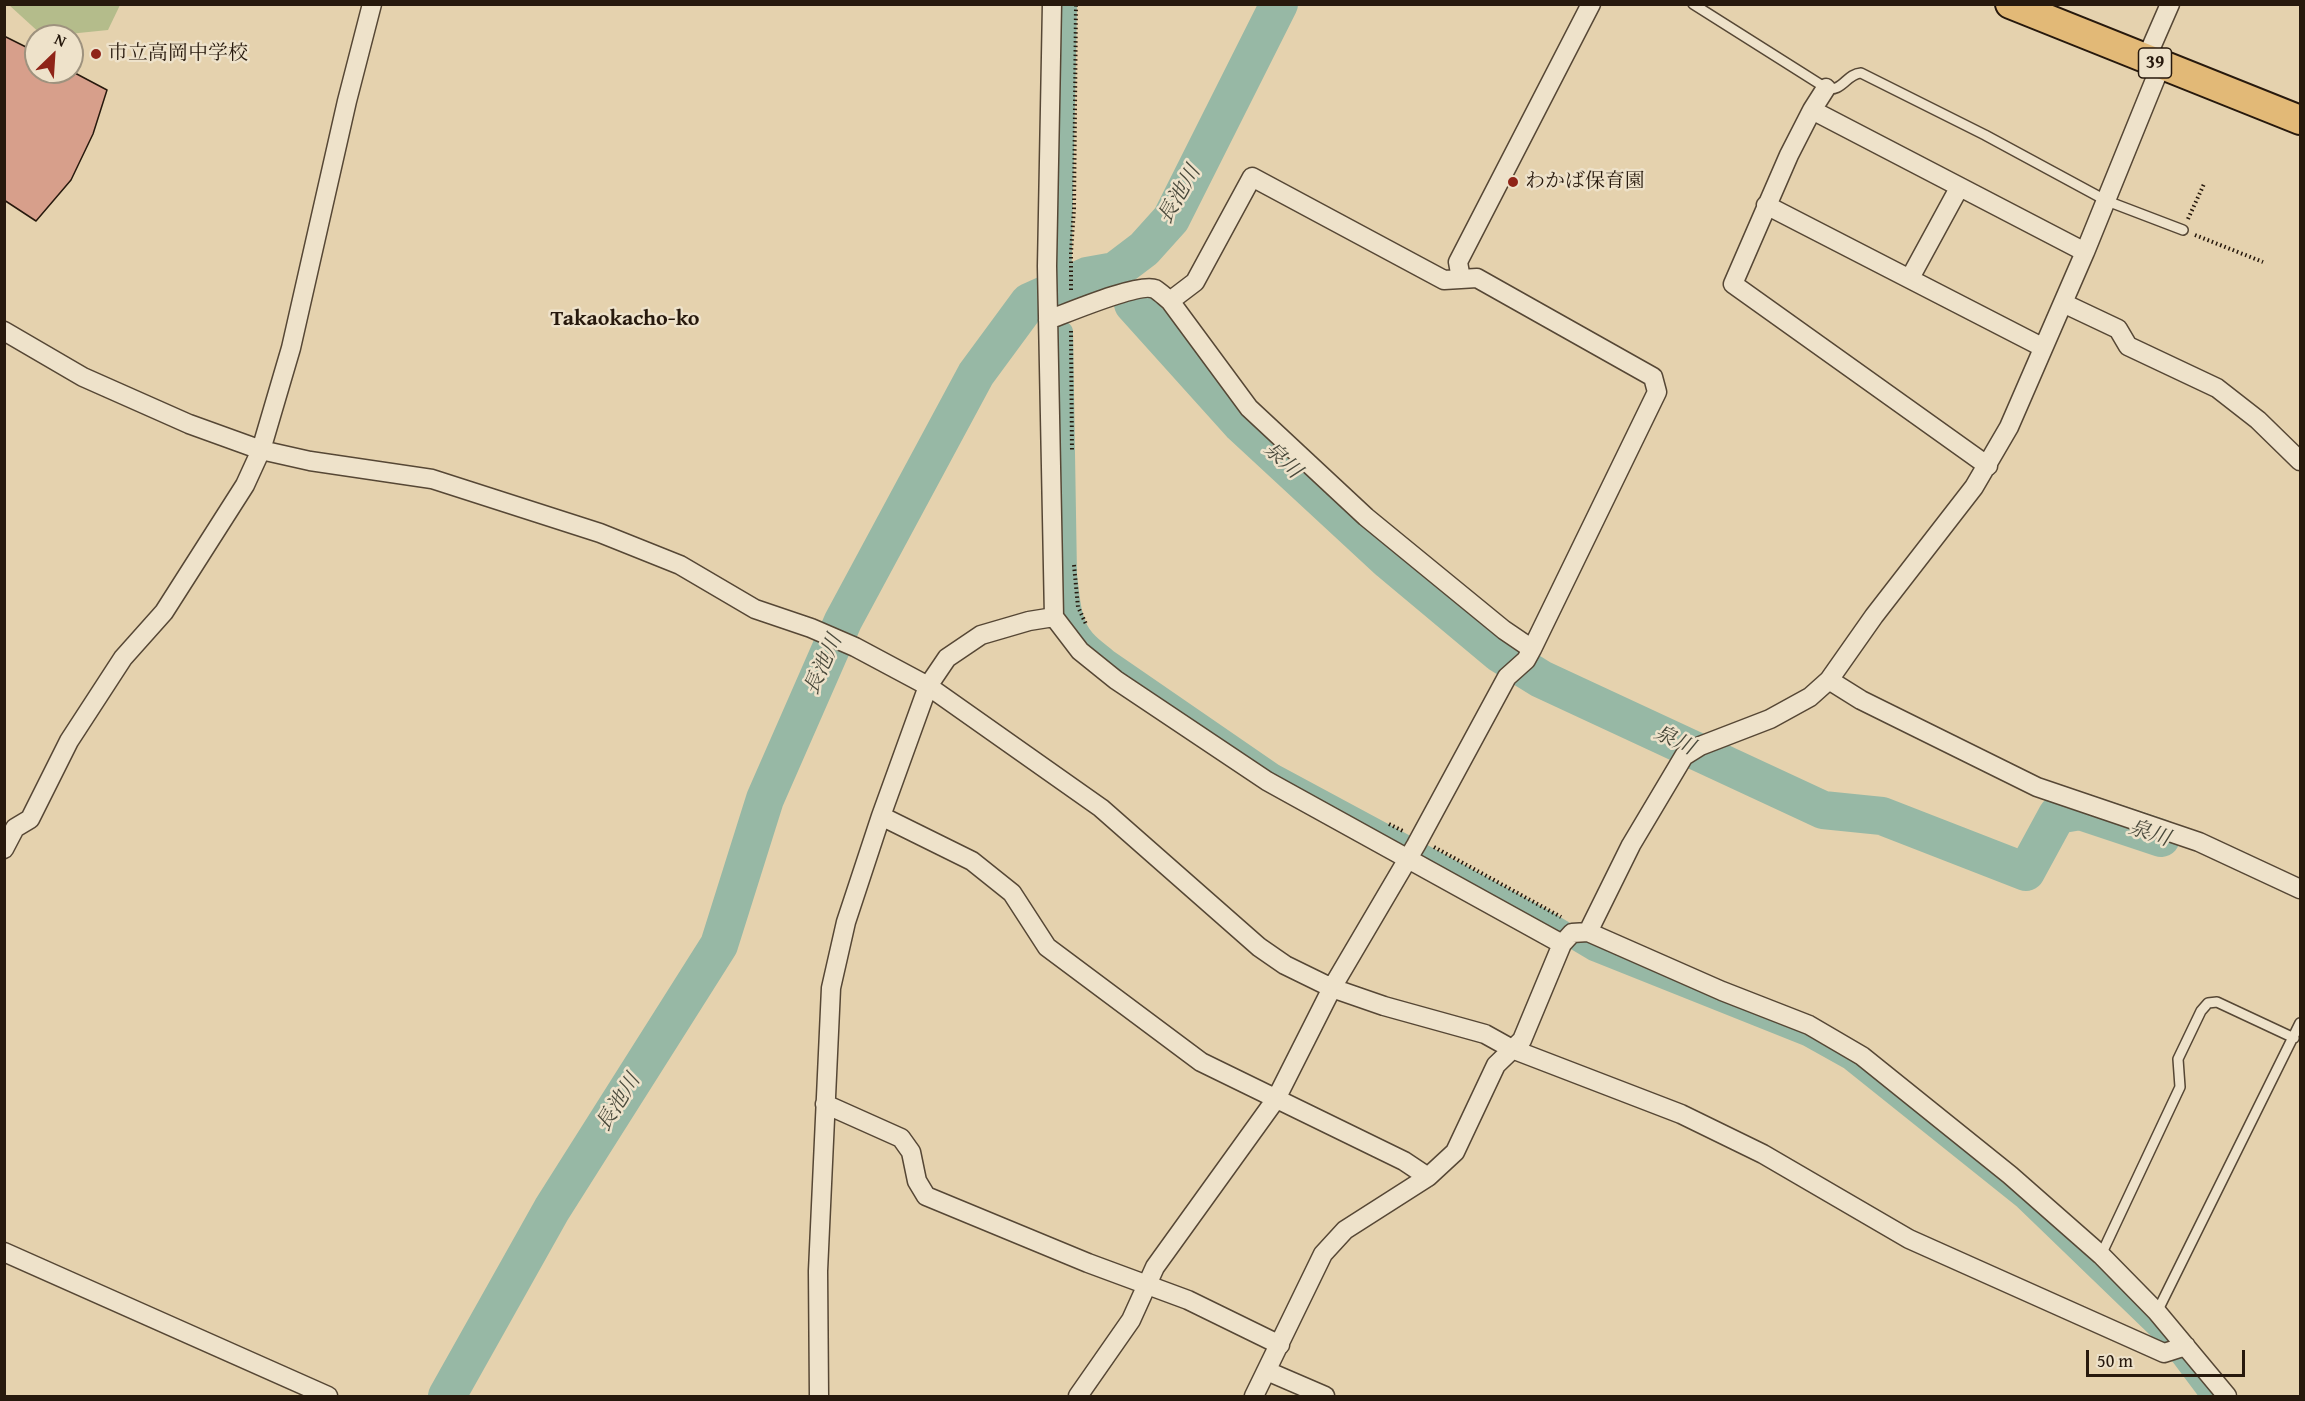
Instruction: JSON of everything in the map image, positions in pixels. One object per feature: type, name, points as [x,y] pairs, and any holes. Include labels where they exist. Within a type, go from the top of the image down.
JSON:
[{"type":"main road","name":"39","points":[[2010,4],[2301,120]]},
{"type":"street","points":[[4,849],[15,828],[30,819],[69,741],[123,658],[164,612],[245,485],[261,450],[291,348],[347,101],[372,4]]},
{"type":"street","points":[[1052,4],[1047,266],[1054,617],[1080,651],[1116,680],[1267,781],[1413,850],[1572,937],[1809,1025],[1862,1056],[2010,1175],[2101,1255],[2157,1312],[2228,1396]]},
{"type":"street","points":[[1461,279],[1458,262],[1592,4]]},
{"type":"street","points":[[1254,1396],[1323,1254],[1345,1230],[1428,1177],[1455,1152],[1496,1065],[1522,1040],[1572,937],[1684,756],[1700,746],[1770,719],[1810,697],[1829,680],[1874,616],[1974,488],[2009,427],[2107,201],[2154,62],[2170,4]]},
{"type":"street","points":[[1826,88],[1799,133],[1733,284],[1988,466]]},
{"type":"street","points":[[1812,110],[2085,252]]},
{"type":"street","points":[[1078,1396],[1131,1320],[1155,1267],[1276,1099],[1332,988],[1413,850],[1511,672],[1529,654],[1657,392],[1653,377],[1477,278],[1444,280],[1252,177],[1195,282],[1170,301]]},
{"type":"street","points":[[1910,278],[1959,188]]},
{"type":"street","points":[[1766,205],[2042,347]]},
{"type":"street","points":[[1048,314],[1070,303],[1141,288],[1154,288],[1170,301],[1249,408],[1366,517],[1495,622],[1529,654]]},
{"type":"street","points":[[2063,303],[2118,329],[2128,346],[2217,388],[2258,420],[2301,461]]},
{"type":"street","points":[[4,331],[83,377],[189,424],[261,450],[310,461],[432,479],[600,533],[680,565],[754,609],[811,628],[855,647],[928,686],[1101,808],[1259,947],[1285,965],[1332,988],[1384,1006],[1485,1034],[1512,1049],[1681,1114],[1763,1154],[1909,1239],[2164,1353],[2186,1346]]},
{"type":"street","points":[[819,1396],[818,1271],[831,988],[846,922],[928,686],[947,658],[981,635],[1029,621],[1054,617]]},
{"type":"street","points":[[1829,680],[1861,700],[2037,787],[2199,842],[2301,889]]},
{"type":"street","points":[[881,816],[972,861],[1012,893],[1047,947],[1201,1062],[1404,1161],[1428,1177]]},
{"type":"street","points":[[825,1104],[901,1138],[911,1152],[917,1181],[926,1196],[1088,1263],[1188,1300],[1280,1345]]},
{"type":"street","points":[[4,1252],[328,1396]]},
{"type":"street","points":[[1267,1371],[1325,1396]]},
{"type":"lane","points":[[1693,4],[1826,88],[1832,90],[1839,88],[1852,75],[1861,73],[1985,135],[2107,201],[2183,230]]},
{"type":"lane","points":[[2101,1255],[2180,1087],[2178,1059],[2201,1011],[2208,1003],[2217,1002],[2294,1038]]},
{"type":"lane","points":[[2157,1312],[2301,1023]]},
{"type":"path","points":[[1072,455],[1070,303],[1074,209],[1076,4]]},
{"type":"path","points":[[2204,184],[2183,230],[2263,262]]},
{"type":"path","points":[[1074,558],[1078,607],[1090,632]]},
{"type":"path","points":[[1388,823],[1413,850],[1572,937]]},
{"type":"green space","points":[[9,5],[120,5],[108,30],[84,32],[84,24],[30,24]]},
{"type":"building","points":[[4,36],[24,46],[24,84],[84,84],[84,78],[107,90],[93,134],[71,180],[36,221],[4,200]]},
{"type":"waterway","points":[[1060,297],[1066,4]]},
{"type":"waterway","name":"長池川","points":[[447,1396],[552,1209],[719,945],[765,799],[843,621],[976,374],[1029,302],[1087,276],[1115,271],[1144,249],[1171,219],[1279,4]]},
{"type":"waterway","name":"泉川","points":[[1133,304],[1241,424],[1389,561],[1499,653],[1541,679],[1823,810],[1882,816],[2026,872],[2057,815],[2080,811],[2161,838]]},
{"type":"waterway","points":[[1062,332],[1066,575],[1069,601],[1076,627],[1090,646],[1274,775],[1547,922],[1594,950],[1807,1035],[1850,1059],[2025,1199],[2167,1336],[2212,1396]]},
{"type":"place","name":"市立高岡中学校","points":[[96,54]]},
{"type":"place","name":"わかば保育園","points":[[1513,182]]},
{"type":"district","name":"Takaokacho-ko","points":[[625,319]]}]
